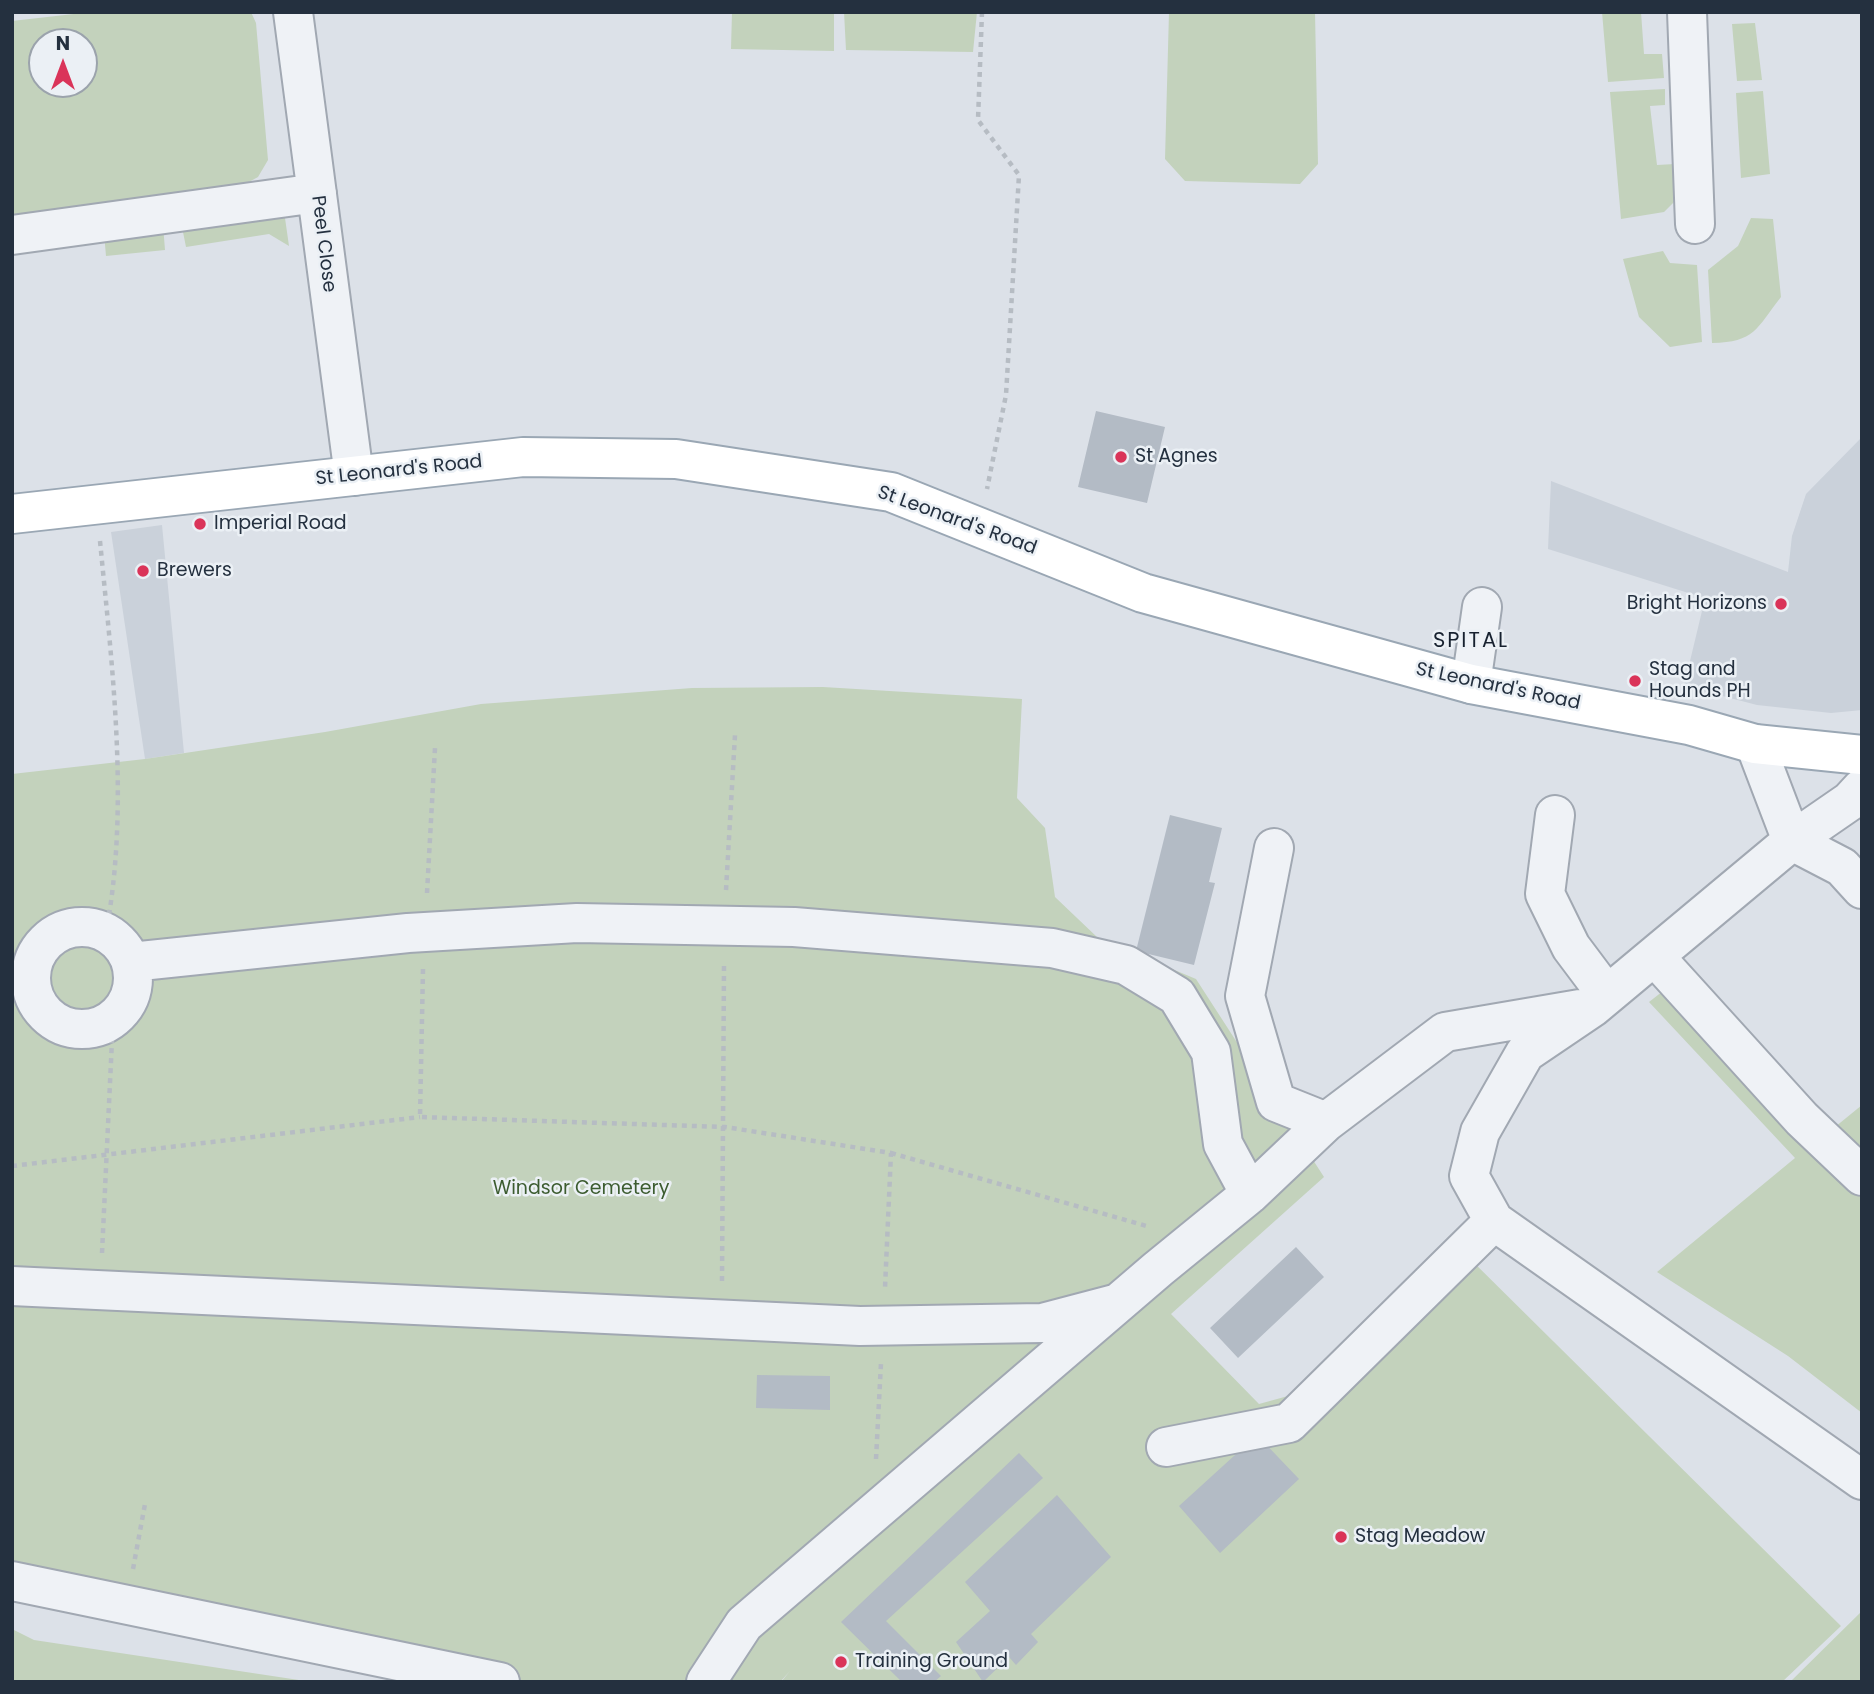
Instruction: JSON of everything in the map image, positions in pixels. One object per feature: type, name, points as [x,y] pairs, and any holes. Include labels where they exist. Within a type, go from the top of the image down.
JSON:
[{"type":"main road","name":"St Leonard's Road","points":[[12,514],[523,457],[676,459],[891,492],[1143,593],[1471,684],[1689,725],[1755,744],[1862,755]]},
{"type":"street","name":"Peel Close","points":[[293,12],[354,476]]},
{"type":"street","points":[[1687,12],[1695,225]]},
{"type":"street","points":[[12,235],[317,192]]},
{"type":"street","points":[[1471,684],[1482,607]]},
{"type":"street","points":[[1755,744],[1792,841],[1842,867],[1862,889]]},
{"type":"street","points":[[1862,788],[1850,802],[1792,841],[1600,1001],[1525,1053],[1480,1132],[1469,1176],[1494,1221],[1862,1480]]},
{"type":"street","points":[[1555,815],[1545,894],[1600,1001]]},
{"type":"street","points":[[1274,848],[1245,996],[1276,1102],[1326,1122]]},
{"type":"street","points":[[131,962],[424,932],[577,923],[794,927],[1052,948],[1126,965],[1178,996],[1211,1052],[1223,1144],[1250,1194]]},
{"type":"street","points":[[80,927],[106,932],[120,943],[131,962],[134,975],[131,993],[125,1006],[113,1019],[94,1027],[76,1029],[54,1020],[22,988],[34,960],[52,936],[80,927]]},
{"type":"street","points":[[1655,957],[1802,1119],[1862,1177]]},
{"type":"street","points":[[706,1682],[744,1624],[1118,1303],[1250,1194],[1326,1122],[1445,1032],[1600,1001]]},
{"type":"street","points":[[1166,1447],[1289,1423],[1494,1221]]},
{"type":"street","points":[[12,1286],[721,1321],[883,1326],[1042,1323],[1118,1303]]},
{"type":"street","points":[[12,1581],[500,1682]]},
{"type":"path","points":[[979,527],[1006,395],[1019,175],[978,120],[982,12]]},
{"type":"path","points":[[96,505],[117,713],[114,888],[106,932]]},
{"type":"path","points":[[721,1321],[725,1127],[724,925],[735,735]]},
{"type":"path","points":[[420,1117],[424,932],[435,748]]},
{"type":"path","points":[[100,1290],[113,1019]]},
{"type":"path","points":[[12,1166],[420,1117],[725,1127],[891,1153],[1174,1234],[1200,1236]]},
{"type":"path","points":[[873,1514],[891,1153]]},
{"type":"path","points":[[127,1604],[145,1504]]},
{"type":"shaded area","name":"Bright Horizons","points":[[1862,437],[1862,710],[1831,713],[1757,705],[1684,686],[1702,611],[1698,596],[1548,549],[1551,481],[1788,572],[1792,536],[1806,494]]},
{"type":"shaded area","points":[[162,525],[184,753],[145,759],[111,532]]},
{"type":"green space","points":[[91,12],[251,12],[256,23],[268,160],[258,177],[247,183],[12,217],[12,21]]},
{"type":"green space","points":[[732,12],[834,12],[834,51],[731,49]]},
{"type":"green space","points":[[844,12],[977,12],[973,52],[846,50]]},
{"type":"green space","points":[[1169,12],[1315,12],[1318,164],[1300,184],[1185,181],[1165,159]]},
{"type":"green space","points":[[1602,12],[1641,12],[1644,54],[1662,54],[1664,78],[1608,82]]},
{"type":"green space","points":[[1755,23],[1762,80],[1737,81],[1732,24]]},
{"type":"green space","points":[[1665,89],[1665,105],[1650,106],[1657,165],[1675,164],[1679,197],[1664,212],[1621,219],[1610,92]]},
{"type":"green space","points":[[1763,91],[1770,174],[1741,178],[1736,93]]},
{"type":"green space","points":[[267,213],[285,218],[289,246],[269,234],[186,247],[181,222]]},
{"type":"green space","points":[[1751,218],[1773,219],[1781,297],[1753,332],[1737,340],[1712,343],[1708,270],[1738,246]]},
{"type":"green space","points":[[163,225],[165,250],[106,256],[104,233]]},
{"type":"green space","points":[[1663,251],[1670,263],[1697,265],[1702,342],[1670,347],[1639,317],[1623,259]]},
{"type":"green space","name":"Windsor Cemetery","points":[[823,687],[1022,699],[1017,798],[1045,828],[1055,897],[1098,938],[1196,979],[1324,1177],[1171,1314],[1259,1404],[1306,1391],[1457,1246],[1841,1626],[1782,1682],[781,1682],[790,1671],[780,1682],[526,1682],[12,1577],[12,774],[145,759],[325,732],[481,704],[692,688]]},
{"type":"green space","points":[[1690,970],[1835,1127],[1862,1105],[1862,1413],[1788,1356],[1657,1272],[1795,1158],[1649,1002]]},
{"type":"green space","points":[[1862,1611],[1862,1682],[1790,1682]]},
{"type":"green space","points":[[12,1629],[34,1640],[312,1682],[12,1682]]},
{"type":"building","name":"St Agnes","points":[[1096,411],[1165,427],[1147,503],[1078,487]]},
{"type":"building","points":[[1170,815],[1222,828],[1209,882],[1215,883],[1194,965],[1136,951]]},
{"type":"building","points":[[1296,1247],[1324,1277],[1238,1358],[1210,1328]]},
{"type":"building","points":[[757,1375],[830,1376],[830,1410],[756,1408]]},
{"type":"building","points":[[1257,1435],[1299,1479],[1220,1553],[1179,1506]]},
{"type":"building","points":[[1019,1453],[1043,1478],[886,1621],[941,1676],[934,1682],[902,1682],[841,1622]]},
{"type":"building","points":[[1057,1495],[1111,1557],[1031,1634],[1038,1642],[1016,1665],[1009,1657],[983,1682],[956,1642],[990,1611],[965,1582]]},
{"type":"place","name":"St Agnes","points":[[1121,457]]},
{"type":"place","name":"Imperial Road","points":[[200,524]]},
{"type":"place","name":"Brewers","points":[[143,571]]},
{"type":"place","name":"Bright Horizons","points":[[1781,604]]},
{"type":"place","name":"Stag and Hounds PH","points":[[1635,681]]},
{"type":"place","name":"Stag Meadow","points":[[1341,1537]]},
{"type":"place","name":"Training Ground","points":[[841,1662]]},
{"type":"district","name":"SPITAL","points":[[1471,642]]}]
